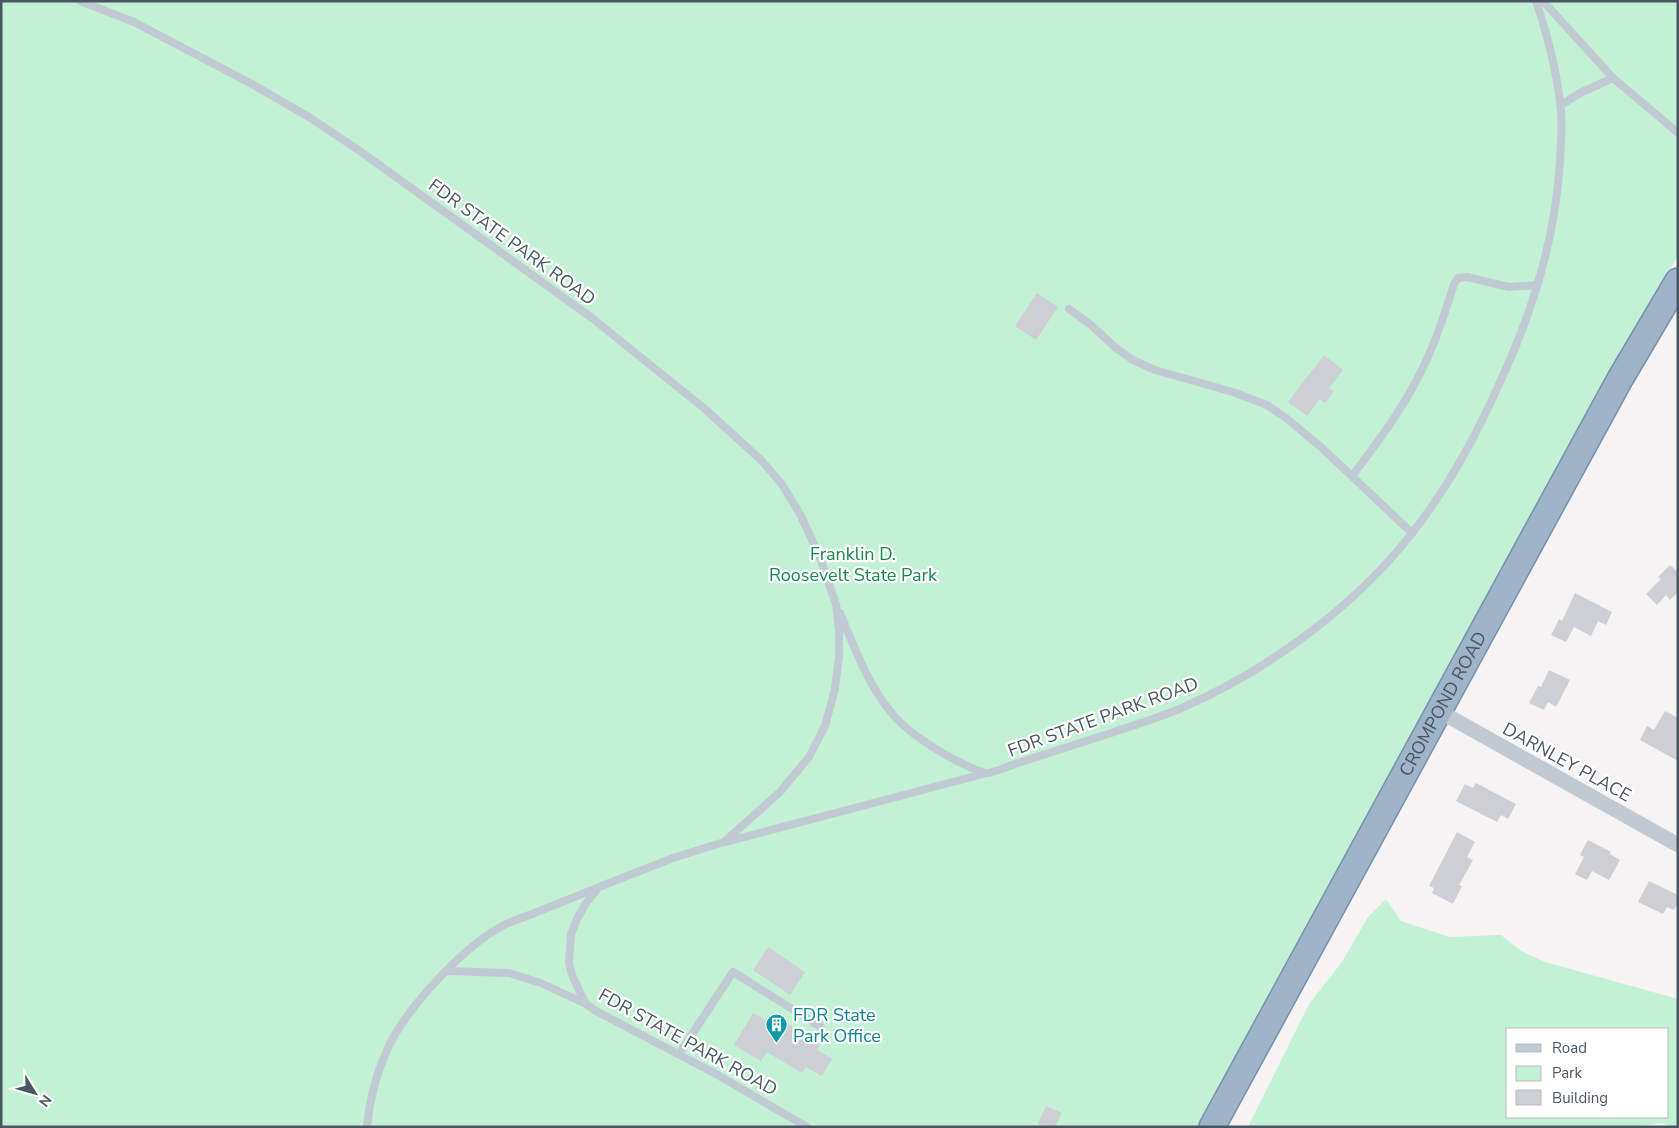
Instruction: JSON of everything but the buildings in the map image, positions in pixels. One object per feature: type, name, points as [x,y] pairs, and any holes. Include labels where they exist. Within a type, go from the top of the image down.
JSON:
[{"type":"highway","name":"CROMPOND ROAD","points":[[1212,1127],[1620,379],[1678,281]]},
{"type":"street","name":"DARNLEY PLACE","points":[[1439,712],[1678,844]]},
{"type":"lane","name":"FDR STATE PARK ROAD","points":[[80,1],[134,22],[250,82],[309,117],[357,149],[592,318],[705,409],[761,460],[781,483],[800,514],[820,555],[836,604],[859,659],[875,690],[890,712],[905,727],[928,744],[954,760],[987,773]]},
{"type":"lane","name":"FDR STATE PARK ROAD","points":[[367,1127],[370,1105],[379,1072],[394,1037],[413,1010],[446,971],[475,944],[502,926],[674,858],[724,842],[987,773],[1128,728],[1181,708],[1257,668],[1322,623],[1355,594],[1392,557],[1422,521],[1454,473],[1477,433],[1516,346],[1537,285],[1551,230],[1559,183],[1561,105],[1550,46],[1536,1]]},
{"type":"lane","points":[[1543,1],[1613,78],[1678,133]]},
{"type":"lane","points":[[1561,105],[1580,93],[1613,78]]},
{"type":"lane","points":[[1352,476],[1387,430],[1411,391],[1431,350],[1458,278],[1467,277],[1509,288],[1537,285]]},
{"type":"lane","points":[[1069,309],[1133,360],[1155,370],[1233,392],[1267,405],[1322,448],[1412,533]]},
{"type":"lane","name":"FDR STATE PARK ROAD","points":[[724,842],[780,792],[809,757],[825,726],[835,689],[839,656],[836,604]]},
{"type":"lane","name":"FDR STATE PARK ROAD","points":[[599,887],[586,903],[571,935],[569,963],[572,976],[586,1004],[679,1054],[807,1127]]},
{"type":"lane","points":[[446,971],[509,973],[541,982],[586,1004]]},
{"type":"lane","points":[[679,1054],[733,972],[821,1027]]},
{"type":"green space","name":"Franklin D. Roosevelt State Park","points":[[1,1],[1678,1],[1678,255],[1197,1127],[1,1127]]},
{"type":"green space","points":[[1386,899],[1401,921],[1450,937],[1501,935],[1521,951],[1545,962],[1678,999],[1678,1127],[1670,1127],[1662,1123],[1636,1127],[1248,1127],[1309,1004],[1342,962],[1368,917]]},
{"type":"place","name":"FDR State Park Office","points":[[777,1044]]}]
